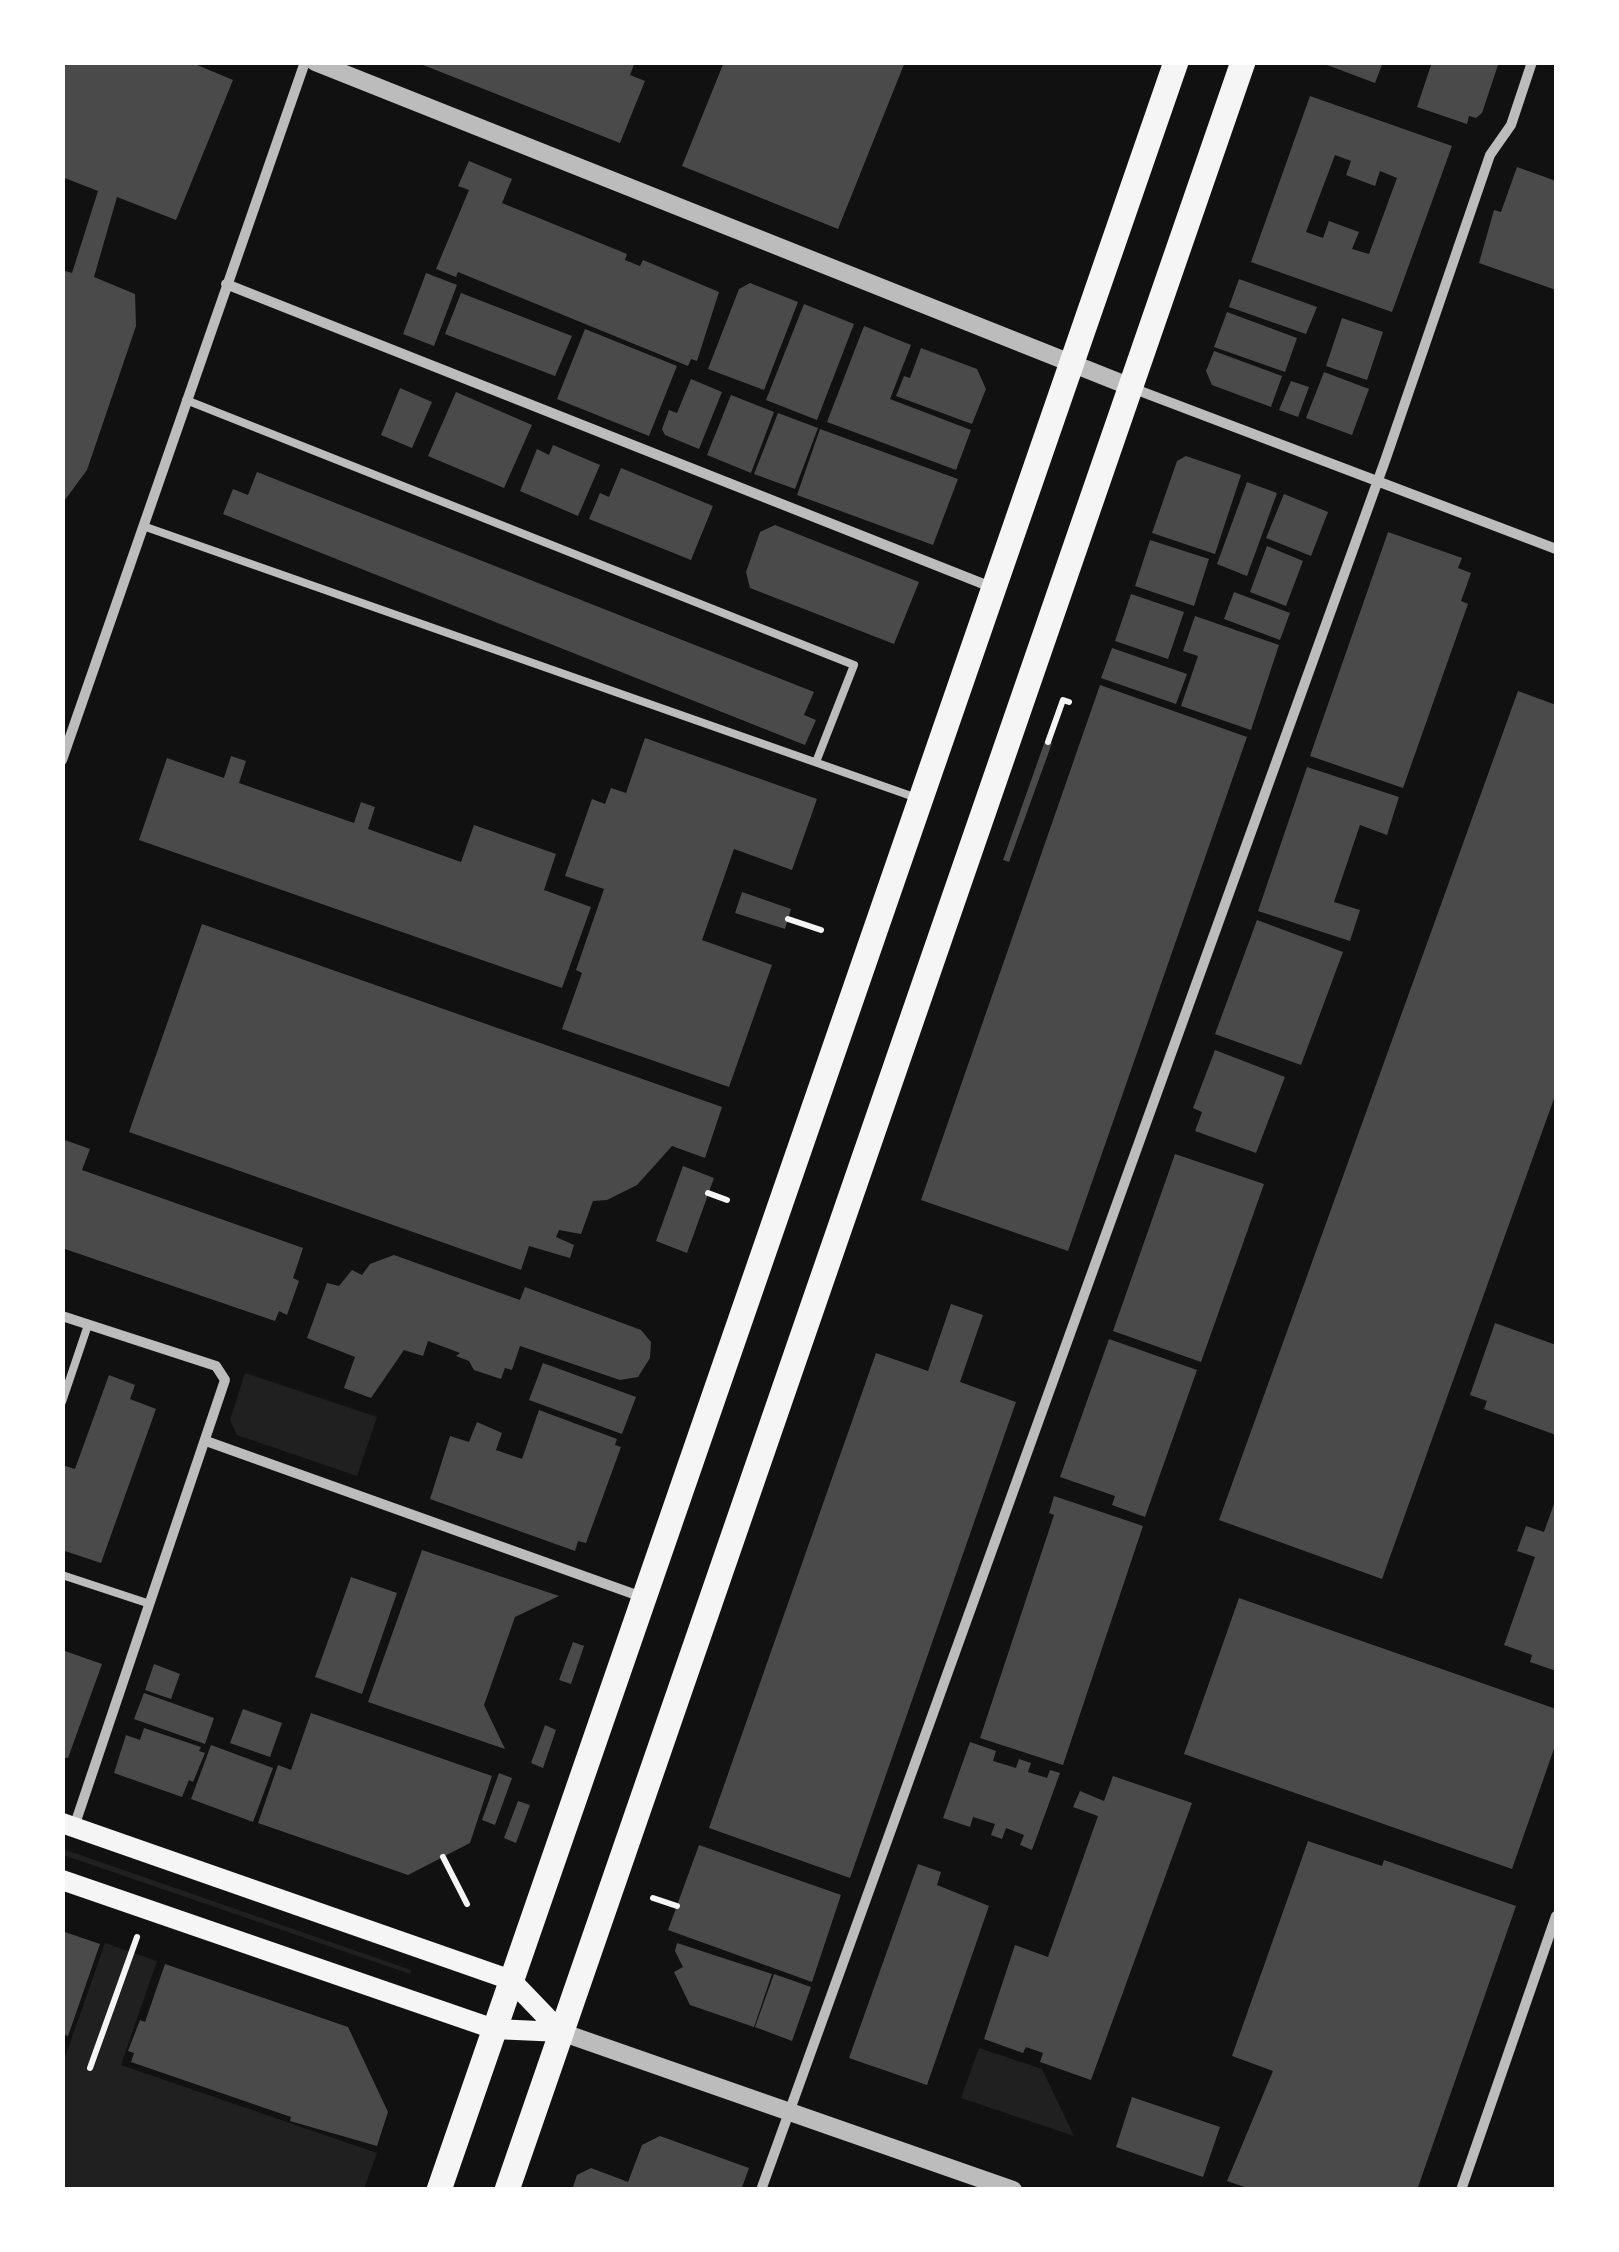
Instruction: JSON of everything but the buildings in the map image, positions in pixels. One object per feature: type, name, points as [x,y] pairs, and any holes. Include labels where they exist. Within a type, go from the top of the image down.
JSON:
[{"type":"main road","points":[[439,2190],[1176,62]]},
{"type":"main road","points":[[507,2190],[1243,62]]},
{"type":"main road","points":[[68,1825],[511,1980],[561,2032]]},
{"type":"main road","points":[[62,1880],[494,2029],[561,2032]]},
{"type":"street","points":[[62,760],[304,62]]},
{"type":"street","points":[[315,62],[1131,388],[1556,549]]},
{"type":"street","points":[[761,2190],[1377,483],[1490,155],[1511,125],[1532,62]]},
{"type":"street","points":[[226,284],[991,587]]},
{"type":"street","points":[[62,1316],[222,1371],[223,1389],[150,1604],[68,1825]]},
{"type":"street","points":[[206,1441],[643,1598]]},
{"type":"street","points":[[1461,2190],[1556,1916]]},
{"type":"street","points":[[561,2032],[1014,2190]]},
{"type":"lane","points":[[186,400],[854,665],[816,762]]},
{"type":"lane","points":[[143,526],[918,798]]},
{"type":"lane","points":[[62,1402],[88,1325]]},
{"type":"lane","points":[[62,1575],[150,1604]]},
{"type":"path","points":[[1048,742],[1063,700],[1069,702]]},
{"type":"path","points":[[788,919],[821,930]]},
{"type":"path","points":[[708,1193],[727,1200]]},
{"type":"path","points":[[443,1857],[467,1904]]},
{"type":"path","points":[[654,1898],[677,1906]]},
{"type":"path","points":[[90,2068],[137,1936]]},
{"type":"shaded area","points":[[245,1373],[377,1417],[357,1476],[237,1435],[230,1420]]},
{"type":"shaded area","points":[[63,1848],[411,1970],[410,1974],[63,1855]]},
{"type":"shaded area","points":[[105,1943],[157,1961],[121,2065],[377,2153],[364,2189],[63,2190],[63,2063]]},
{"type":"shaded area","points":[[979,2048],[1042,2069],[1074,2136],[961,2098]]}]
